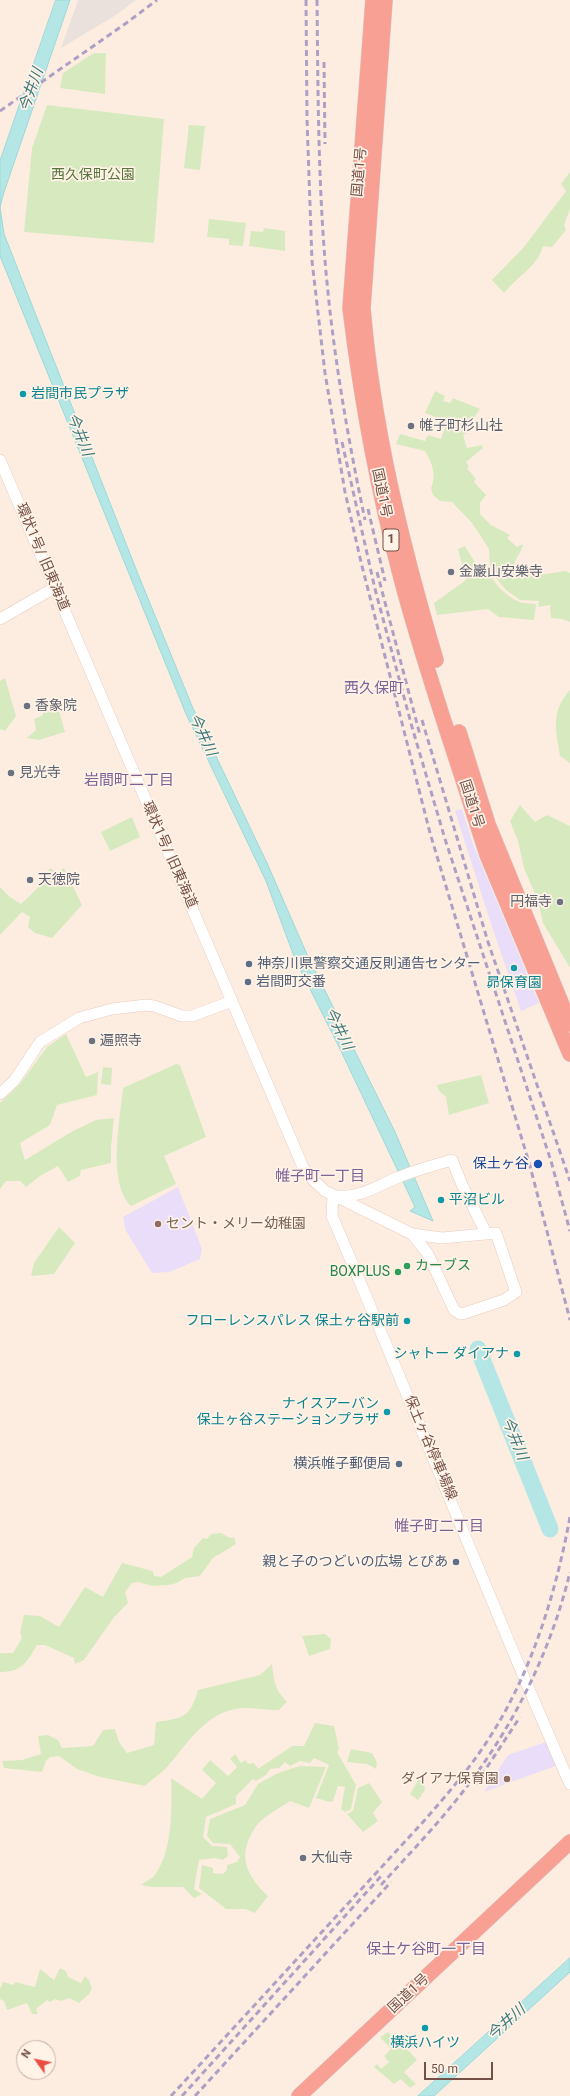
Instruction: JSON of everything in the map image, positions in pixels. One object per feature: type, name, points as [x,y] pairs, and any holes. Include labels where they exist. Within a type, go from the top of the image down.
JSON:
[{"type":"highway","name":"国道1号","points":[[373,0],[350,308],[356,356],[380,495],[401,580],[478,827],[488,855],[570,1054]]},
{"type":"highway","name":"国道1号","points":[[386,0],[363,308],[367,354],[382,440],[404,546],[436,658],[488,824],[570,1024]]},
{"type":"highway","name":"国道1号","points":[[299,2096],[570,1842]]},
{"type":"street","name":"環状1号/ 旧東海道","points":[[0,460],[303,1167],[317,1184],[334,1195],[412,1234]]},
{"type":"street","points":[[0,620],[54,588]]},
{"type":"street","points":[[0,1094],[14,1081],[40,1042],[79,1018],[112,1009],[146,1005],[154,1006],[182,1016],[187,1016],[232,1002]]},
{"type":"street","points":[[334,1195],[348,1197],[362,1194],[414,1171],[452,1160],[463,1187],[486,1233]]},
{"type":"street","name":"保土ヶ谷停車場線","points":[[334,1195],[332,1216],[570,1784]]},
{"type":"street","points":[[494,1232],[498,1235],[516,1292],[504,1300],[460,1314],[450,1305],[428,1254],[412,1234],[442,1238],[494,1232]]},
{"type":"shaded area","points":[[78,0],[136,0],[116,15],[61,48]]},
{"type":"shaded area","points":[[462,809],[473,844],[539,1003],[521,1011],[492,927],[455,811]]},
{"type":"shaded area","name":"セント・メリー幼稚園","points":[[178,1187],[202,1249],[200,1259],[170,1272],[152,1273],[126,1231],[123,1217]]},
{"type":"shaded area","name":"ダイアナ保育園","points":[[546,1742],[558,1765],[484,1792],[508,1755]]},
{"type":"green space","points":[[94,53],[106,53],[105,94],[60,88],[63,73]]},
{"type":"green space","name":"西久保町公園","points":[[47,105],[164,119],[154,243],[24,232],[32,148]]},
{"type":"green space","points":[[189,125],[205,126],[200,170],[184,168]]},
{"type":"green space","points":[[570,172],[570,209],[564,225],[566,230],[552,247],[543,246],[537,260],[504,293],[492,280],[524,247],[566,191],[561,184]]},
{"type":"green space","points":[[209,219],[246,223],[243,246],[229,245],[229,239],[207,237]]},
{"type":"green space","points":[[264,228],[285,231],[285,251],[249,246],[251,231],[263,232]]},
{"type":"green space","points":[[435,391],[445,396],[443,401],[450,403],[453,398],[480,409],[471,422],[469,432],[463,435],[467,448],[482,445],[483,448],[466,462],[469,466],[467,468],[476,479],[474,482],[486,495],[480,503],[480,514],[491,525],[510,535],[507,538],[517,547],[523,544],[516,560],[513,573],[532,576],[566,571],[570,573],[570,622],[562,619],[551,618],[550,605],[538,607],[539,601],[520,600],[506,590],[490,571],[489,549],[472,523],[452,502],[440,501],[433,495],[431,488],[434,474],[430,460],[425,451],[396,444],[400,434],[425,441],[428,435],[441,439],[447,421],[425,413]]},
{"type":"green space","points":[[465,546],[477,566],[486,565],[494,582],[504,592],[520,602],[536,604],[534,620],[499,617],[488,609],[437,615],[434,603],[466,580],[458,549]]},
{"type":"green space","points":[[5,678],[16,716],[5,731],[0,729],[0,681]]},
{"type":"green space","points":[[570,690],[570,763],[560,756],[556,722],[559,706]]},
{"type":"green space","points":[[58,707],[65,732],[39,740],[27,738],[36,730],[34,719],[43,715],[43,712]]},
{"type":"green space","points":[[520,805],[535,822],[547,815],[570,826],[570,968],[543,923],[538,901],[524,868],[518,841],[510,821]]},
{"type":"green space","points":[[132,817],[140,837],[110,851],[101,832]]},
{"type":"green space","points":[[51,868],[56,873],[64,868],[82,905],[52,938],[35,933],[28,927],[30,917],[22,912],[0,935],[0,887],[10,897],[21,904],[45,881],[42,876]]},
{"type":"green space","points":[[66,1034],[86,1077],[98,1072],[97,1095],[57,1105],[50,1125],[20,1143],[25,1160],[71,1132],[96,1120],[114,1118],[111,1163],[81,1170],[80,1176],[68,1182],[58,1166],[40,1176],[26,1187],[20,1181],[6,1181],[0,1189],[0,1103],[20,1084],[47,1047]]},
{"type":"green space","points":[[176,1064],[180,1065],[206,1137],[164,1156],[176,1184],[131,1206],[124,1196],[119,1182],[117,1167],[118,1133],[123,1088]]},
{"type":"green space","points":[[103,1067],[112,1068],[111,1085],[101,1084]]},
{"type":"green space","points":[[481,1075],[489,1103],[449,1115],[446,1097],[439,1091],[437,1085]]},
{"type":"green space","points":[[59,1227],[75,1243],[54,1274],[31,1276],[34,1263]]},
{"type":"green space","points":[[221,1533],[230,1538],[234,1537],[236,1544],[213,1558],[200,1576],[185,1578],[177,1583],[169,1585],[152,1586],[138,1582],[132,1583],[125,1592],[128,1603],[114,1617],[84,1660],[75,1664],[74,1658],[45,1645],[37,1645],[27,1661],[19,1668],[7,1672],[0,1672],[0,1653],[13,1653],[22,1638],[20,1633],[24,1615],[40,1616],[59,1627],[85,1587],[103,1597],[122,1563],[153,1571],[154,1576],[161,1577],[192,1557],[194,1548],[203,1538],[207,1539],[211,1534]]},
{"type":"green space","points":[[325,1634],[331,1639],[330,1649],[309,1656],[302,1636]]},
{"type":"green space","points":[[272,1664],[276,1685],[287,1702],[279,1710],[241,1708],[225,1712],[215,1717],[198,1731],[166,1769],[145,1786],[100,1777],[77,1769],[59,1756],[50,1757],[46,1761],[42,1772],[4,1768],[2,1761],[22,1760],[41,1754],[38,1736],[48,1735],[58,1740],[62,1748],[93,1746],[103,1730],[115,1729],[119,1742],[127,1753],[154,1745],[156,1722],[179,1718],[184,1715],[192,1706],[198,1690],[260,1675]]},
{"type":"green space","points":[[315,1723],[334,1726],[339,1749],[337,1752],[356,1785],[351,1809],[345,1812],[341,1809],[345,1787],[338,1786],[333,1801],[330,1802],[316,1798],[329,1765],[314,1758],[310,1763],[300,1761],[290,1766],[285,1762],[279,1768],[270,1769],[266,1775],[256,1781],[253,1779],[236,1796],[236,1804],[206,1817],[203,1837],[212,1846],[227,1847],[228,1856],[223,1860],[215,1858],[199,1860],[194,1889],[202,1894],[194,1898],[183,1887],[152,1887],[141,1885],[154,1876],[165,1855],[170,1829],[171,1778],[202,1799],[216,1783],[202,1770],[210,1760],[228,1776],[237,1767],[230,1759],[235,1754],[241,1763],[246,1760],[248,1764],[254,1763],[258,1769],[292,1746],[304,1746]]},
{"type":"green space","points":[[351,1749],[372,1753],[377,1762],[376,1769],[367,1764],[347,1762]]},
{"type":"green space","points":[[299,1766],[326,1767],[309,1808],[290,1801],[268,1815],[257,1825],[247,1844],[245,1854],[249,1871],[253,1879],[268,1896],[255,1913],[245,1909],[226,1909],[199,1888],[202,1865],[213,1868],[213,1873],[223,1874],[227,1870],[227,1865],[237,1862],[240,1857],[230,1844],[213,1843],[207,1836],[210,1819],[245,1805],[258,1784],[276,1774]]},
{"type":"green space","points":[[421,1775],[423,1777],[425,1790],[418,1800],[410,1794]]},
{"type":"green space","points":[[369,1783],[382,1802],[373,1813],[378,1821],[363,1832],[347,1814],[353,1811],[358,1788]]},
{"type":"green space","points":[[60,1968],[66,1971],[68,1977],[81,1983],[85,1976],[89,1980],[92,1988],[89,1994],[79,2003],[69,1998],[61,2001],[55,1999],[50,2002],[47,2000],[36,2009],[38,2014],[32,2014],[27,2003],[7,2010],[4,2001],[0,1999],[0,1989],[3,1982],[14,1985],[15,1982],[35,1987],[40,1969],[54,1980]]},
{"type":"green space","points":[[388,2032],[393,2040],[399,2040],[417,2060],[404,2072],[416,2084],[410,2088],[401,2079],[394,2084],[374,2067],[377,2064],[381,2069],[389,2062],[384,2056],[391,2049],[380,2037]]},
{"type":"water","points":[[56,0],[70,0],[4,192],[0,207],[0,161]]},
{"type":"water","points":[[0,207],[4,234],[138,574],[192,706],[267,863],[306,952],[395,1132],[433,1221],[410,1211],[415,1207],[341,1051],[295,959],[266,881],[186,714],[0,256]]},
{"type":"water","points":[[570,1958],[570,1972],[434,2096],[418,2096]]},
{"type":"waterway","name":"今井川","points":[[478,1349],[550,1529]]},
{"type":"railway","points":[[0,111],[157,0]]},
{"type":"railway","points":[[306,0],[307,119],[312,261],[325,373],[345,492],[361,562],[430,833],[530,1166],[570,1320]]},
{"type":"railway","points":[[317,0],[320,163],[328,293],[341,390],[365,520]]},
{"type":"railway","points":[[324,62],[325,144]]},
{"type":"railway","points":[[342,442],[375,589],[412,727],[445,839],[551,1161],[570,1231]]},
{"type":"railway","points":[[368,509],[385,581]]},
{"type":"railway","points":[[377,572],[420,735]]},
{"type":"railway","points":[[422,720],[488,942],[570,1181]]},
{"type":"railway","points":[[171,2096],[423,1822],[447,1795],[484,1746],[515,1693],[539,1636],[557,1577],[570,1517]]},
{"type":"railway","points":[[381,1885],[455,1802],[483,1765],[515,1713],[541,1659],[562,1601],[570,1572]]},
{"type":"railway","points":[[476,1784],[520,1717]]},
{"type":"railway","points":[[182,2096],[383,1874]]},
{"type":"railway","points":[[195,2096],[391,1882]]},
{"type":"place","name":"岩間市民プラザ","points":[[23,394]]},
{"type":"place","name":"帷子町杉山社","points":[[411,426]]},
{"type":"place","name":"金巖山安樂寺","points":[[451,572]]},
{"type":"place","name":"香象院","points":[[27,706]]},
{"type":"place","name":"見光寺","points":[[11,773]]},
{"type":"place","name":"天徳院","points":[[30,880]]},
{"type":"place","name":"円福寺","points":[[560,902]]},
{"type":"place","name":"神奈川県警察交通反則通告センター","points":[[249,964]]},
{"type":"place","name":"昴保育園","points":[[514,968]]},
{"type":"place","name":"岩間町交番","points":[[248,982]]},
{"type":"place","name":"遍照寺","points":[[92,1041]]},
{"type":"place","name":"保土ヶ谷","points":[[538,1164]]},
{"type":"place","name":"平沼ビル","points":[[441,1200]]},
{"type":"place","name":"セント・メリー幼稚園","points":[[158,1224]]},
{"type":"place","name":"カーブス","points":[[407,1266]]},
{"type":"place","name":"BOXPLUS","points":[[398,1272]]},
{"type":"place","name":"フローレンスパレス 保土ヶ谷駅前","points":[[407,1321]]},
{"type":"place","name":"シャトー ダイアナ","points":[[517,1354]]},
{"type":"place","name":"ナイスアーバン 保土ヶ谷ステーションプラザ","points":[[387,1412]]},
{"type":"place","name":"横浜帷子郵便局","points":[[399,1464]]},
{"type":"place","name":"親と子のつどいの広場 とぴあ","points":[[456,1562]]},
{"type":"place","name":"ダイアナ保育園","points":[[507,1779]]},
{"type":"place","name":"大仙寺","points":[[303,1858]]},
{"type":"place","name":"横浜ハイツ","points":[[425,2028]]},
{"type":"district","name":"西久保町","points":[[374,689]]},
{"type":"district","name":"岩間町二丁目","points":[[129,781]]},
{"type":"district","name":"帷子町一丁目","points":[[320,1177]]},
{"type":"district","name":"帷子町二丁目","points":[[439,1527]]},
{"type":"district","name":"保土ケ谷町一丁目","points":[[426,1950]]}]
